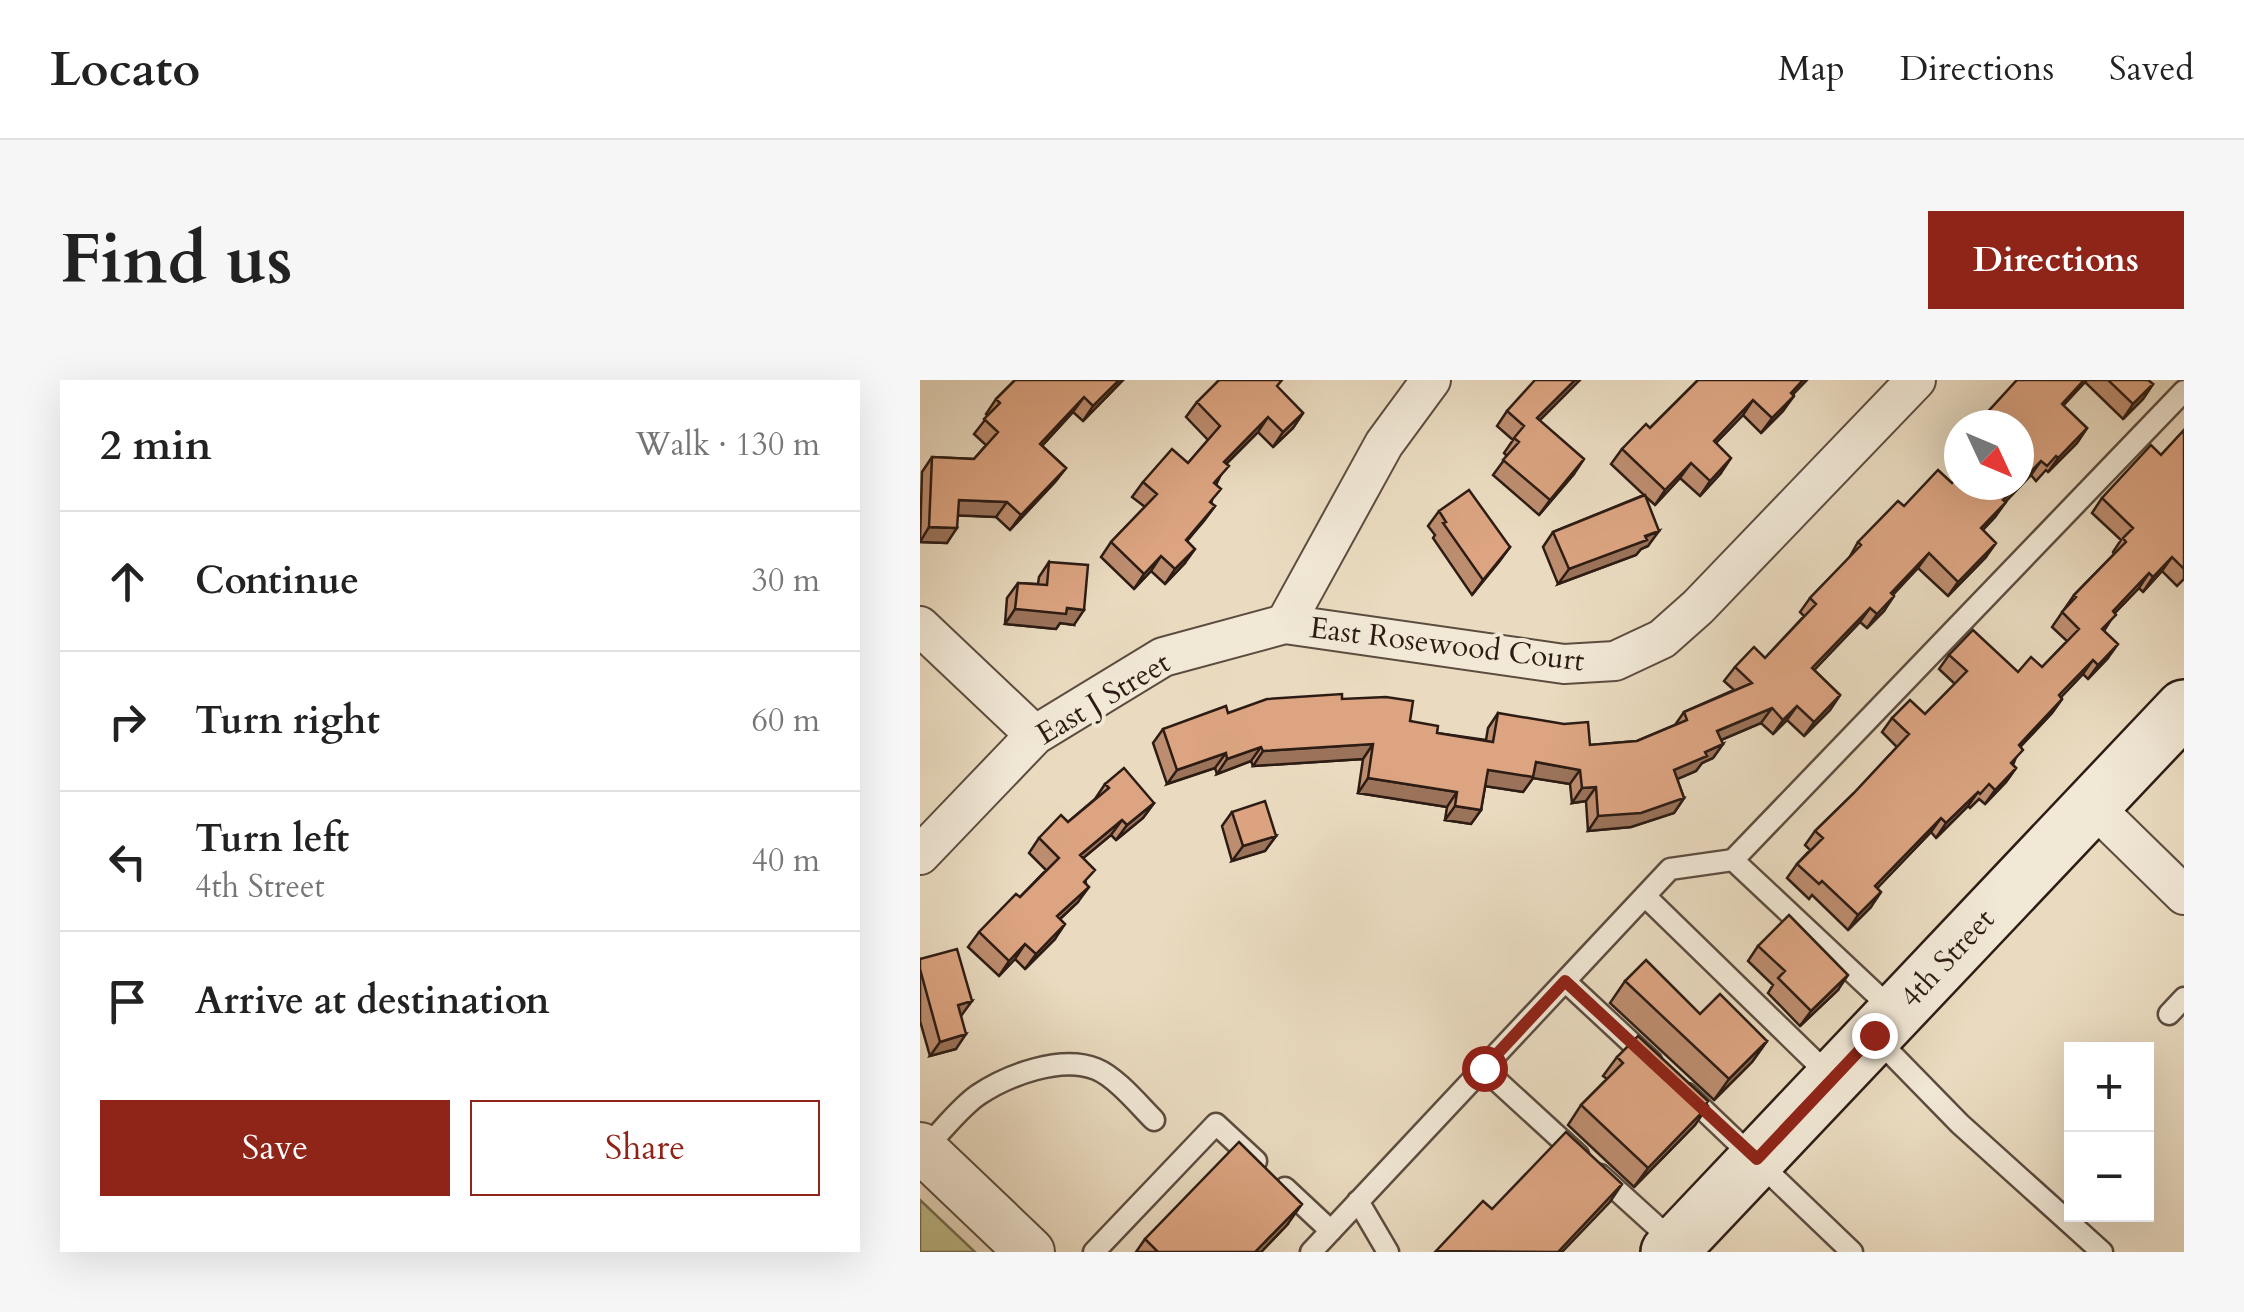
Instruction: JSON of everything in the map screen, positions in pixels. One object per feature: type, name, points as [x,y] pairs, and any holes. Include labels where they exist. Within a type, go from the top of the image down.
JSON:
[{"type":"main road","name":"4th Street","points":[[1672,1248],[2184,708]]},
{"type":"street","points":[[1285,624],[1384,444],[1431,380]]},
{"type":"street","name":"East Rosewood Court","points":[[1285,624],[1564,664],[1616,662],[1662,639],[1698,607],[1916,380]]},
{"type":"street","name":"East J Street","points":[[920,855],[1035,736],[1163,657],[1285,624]]},
{"type":"street","points":[[920,626],[1035,736]]},
{"type":"street","points":[[2092,805],[2178,878]]},
{"type":"street","points":[[922,1149],[1030,1252]]},
{"type":"lane","points":[[1094,1252],[1216,1124],[1320,1245],[1670,869],[1733,860],[2184,391]]},
{"type":"lane","points":[[1733,860],[1884,1024],[1960,1124],[2102,1252]]},
{"type":"lane","points":[[1644,896],[1832,1079]]},
{"type":"lane","points":[[1565,981],[1852,1252]]},
{"type":"lane","points":[[2169,1014],[2184,998]]},
{"type":"lane","points":[[922,1149],[976,1096],[1021,1074],[1050,1066],[1078,1064],[1100,1070],[1154,1120]]},
{"type":"lane","points":[[1484,1068],[1672,1248]]},
{"type":"lane","points":[[1358,1201],[1388,1252]]},
{"type":"green space","points":[[920,1200],[975,1252],[920,1252]]},
{"type":"building","points":[[1015,380],[1119,380],[1093,406],[1084,397],[1040,444],[1066,468],[1021,515],[1007,502],[959,500],[957,528],[929,527],[932,457],[974,459],[998,432],[984,419],[1000,403],[996,399]]},
{"type":"building","points":[[1219,380],[1282,380],[1277,386],[1303,413],[1283,432],[1268,417],[1224,462],[1229,466],[1214,483],[1221,489],[1210,502],[1215,506],[1186,540],[1195,549],[1175,569],[1161,556],[1144,574],[1111,542],[1157,494],[1143,482],[1172,449],[1188,463],[1220,426],[1197,402]]},
{"type":"building","points":[[1535,380],[1575,380],[1537,418],[1584,459],[1550,500],[1503,460],[1519,442],[1514,438],[1524,426],[1507,411]]},
{"type":"building","points":[[1698,380],[1803,380],[1791,393],[1794,396],[1772,418],[1753,400],[1714,441],[1731,458],[1710,481],[1691,463],[1665,490],[1622,449],[1646,424],[1650,428]]},
{"type":"building","points":[[2017,380],[2084,380],[2062,404],[2087,428],[2058,458],[2047,466],[2041,461],[2034,468],[2034,410],[1989,410]]},
{"type":"building","points":[[2108,380],[2148,380],[2153,384],[2133,404]]},
{"type":"building","points":[[2184,430],[2184,569],[2172,557],[2153,577],[2149,573],[2113,611],[2116,615],[2102,629],[2118,644],[2098,665],[2093,660],[2059,695],[2062,699],[2019,745],[2023,750],[2011,763],[2016,768],[1995,790],[1989,784],[1978,792],[1946,823],[1941,818],[1875,886],[1881,892],[1858,915],[1797,864],[1823,838],[1815,831],[1909,734],[1892,718],[1910,700],[1925,714],[1967,671],[1949,655],[1973,630],[2018,672],[2031,657],[2042,667],[2079,629],[2062,612],[2126,542],[2123,538],[2133,528],[2102,498],[2151,445],[2161,455]]},
{"type":"building","points":[[1938,470],[1944,476],[1944,500],[2006,502],[1981,528],[1996,543],[1958,582],[1929,553],[1877,614],[1870,608],[1812,668],[1840,695],[1814,722],[1797,706],[1783,720],[1772,708],[1717,731],[1723,744],[1705,752],[1707,756],[1674,770],[1684,798],[1641,813],[1598,816],[1596,787],[1582,788],[1580,770],[1536,762],[1533,777],[1488,770],[1481,810],[1455,806],[1457,792],[1368,778],[1373,744],[1263,751],[1261,747],[1227,759],[1226,753],[1177,770],[1163,729],[1226,706],[1228,713],[1267,699],[1342,694],[1342,699],[1386,697],[1413,701],[1410,721],[1438,726],[1437,733],[1493,742],[1498,713],[1564,724],[1588,722],[1590,745],[1637,741],[1687,720],[1684,712],[1752,683],[1735,667],[1754,647],[1765,658],[1816,604],[1810,598],[1861,545],[1858,542],[1898,501],[1904,506]]},
{"type":"building","points":[[1469,490],[1510,547],[1483,580],[1443,523],[1446,522],[1439,511]]},
{"type":"building","points":[[1645,495],[1659,531],[1645,536],[1647,540],[1569,569],[1553,532]]},
{"type":"building","points":[[1049,562],[1088,565],[1084,610],[1067,608],[1066,614],[1015,609],[1018,583],[1047,585]]},
{"type":"building","points":[[1124,768],[1154,803],[1127,825],[1122,820],[1080,855],[1095,870],[1084,882],[1089,887],[1057,916],[1065,924],[1036,954],[1025,944],[1009,961],[979,932],[1059,858],[1039,838],[1061,815],[1068,822],[1109,788],[1105,784]]},
{"type":"building","points":[[1265,801],[1276,836],[1243,846],[1232,812]]},
{"type":"building","points":[[1789,915],[1848,975],[1811,1011],[1778,978],[1785,971],[1758,946]]},
{"type":"building","points":[[957,949],[972,1001],[958,1005],[966,1034],[940,1042],[920,959]]},
{"type":"building","points":[[1646,960],[1700,1014],[1720,994],[1767,1041],[1729,1079],[1625,981]]},
{"type":"building","points":[[1638,1036],[1708,1101],[1708,1106],[1648,1168],[1581,1105],[1623,1063],[1617,1057]]},
{"type":"building","points":[[1566,1132],[1622,1184],[1558,1252],[1436,1251],[1483,1201],[1492,1209]]},
{"type":"building","points":[[1239,1142],[1302,1204],[1255,1252],[1158,1252],[1145,1239]]},
{"type":"route","points":[[1484,1068],[1565,981],[1757,1159],[1874,1035]]}]
